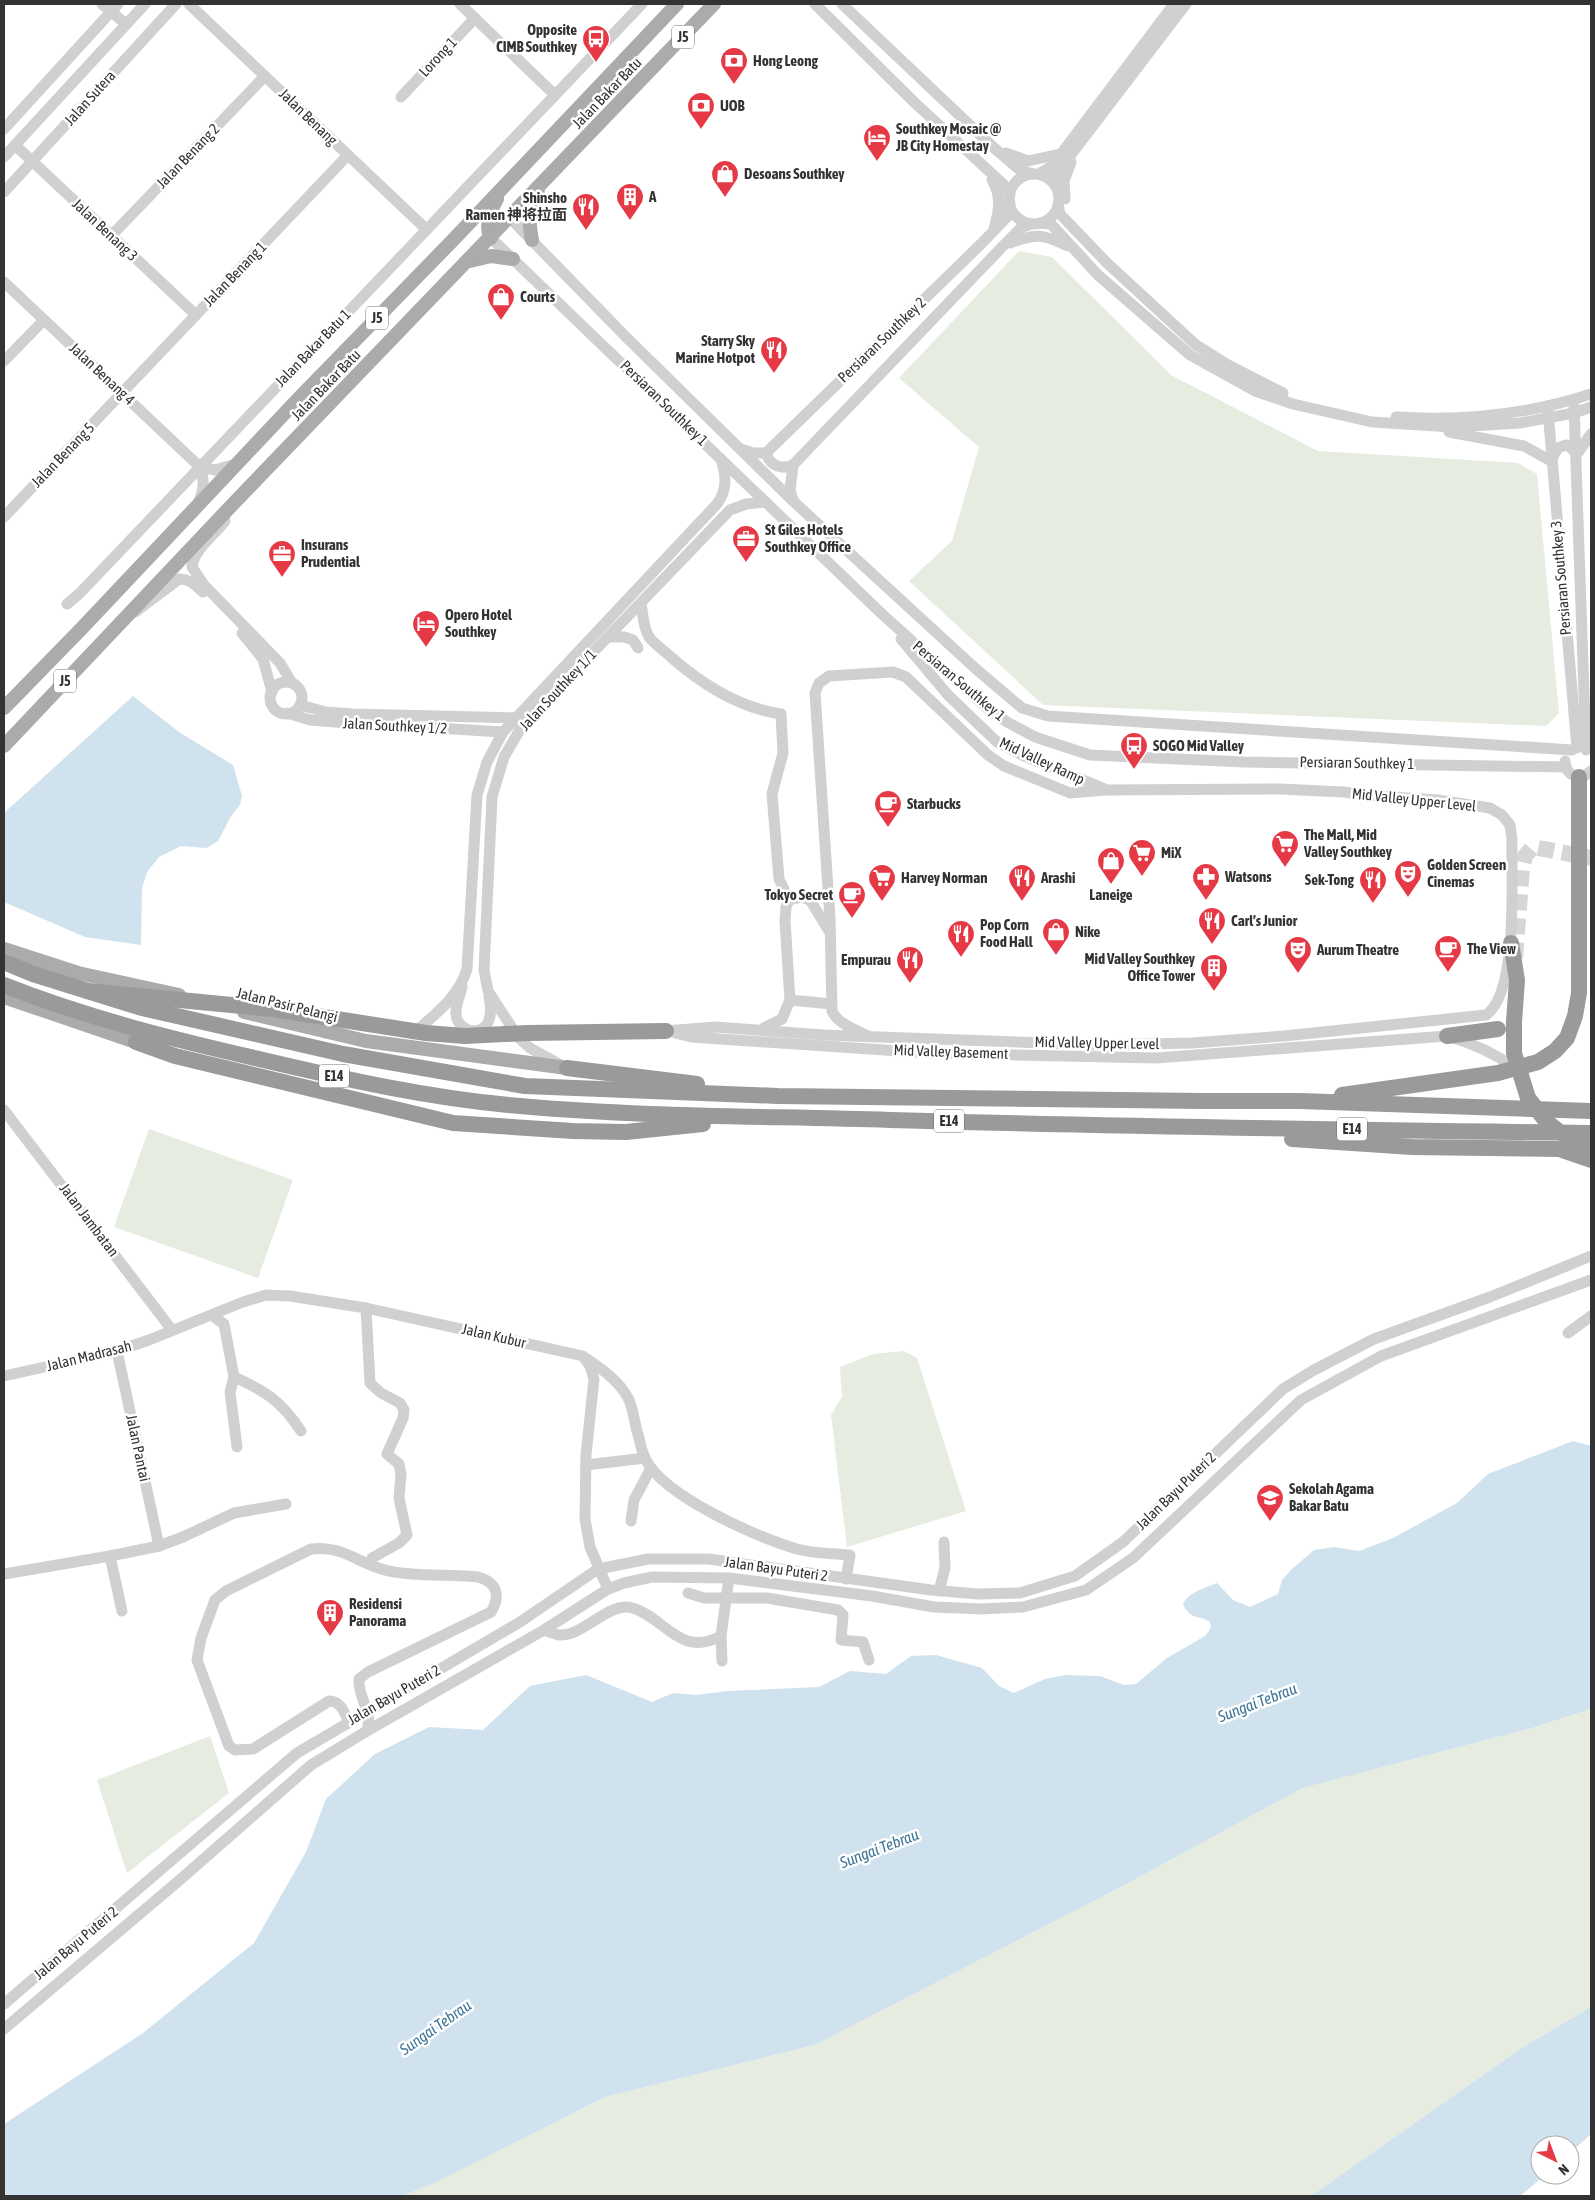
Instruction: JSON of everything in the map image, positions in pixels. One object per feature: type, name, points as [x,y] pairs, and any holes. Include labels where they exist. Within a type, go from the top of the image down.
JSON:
[{"type":"highway","points":[[1300,1100],[1498,1073],[1538,1062],[1555,1051],[1568,1038],[1580,993],[1583,779]]},
{"type":"highway","points":[[1511,943],[1517,980],[1514,1053],[1528,1098],[1546,1121],[1558,1131],[1578,1142],[1591,1145]]},
{"type":"highway","name":"E14","points":[[4,962],[33,974],[142,1008],[343,1054],[469,1078],[525,1086],[778,1096],[1203,1101],[1300,1100],[1583,1111]]},
{"type":"highway","name":"E14","points":[[4,985],[60,1006],[137,1030],[303,1070],[468,1101],[521,1106],[675,1115],[785,1116],[1113,1126],[1591,1133]]},
{"type":"highway","points":[[87,991],[273,1009],[426,1033],[465,1036],[666,1031]]},
{"type":"highway","points":[[1447,1036],[1498,1029]]},
{"type":"highway","points":[[136,1042],[175,1056],[453,1123],[573,1131],[626,1132],[785,1116]]},
{"type":"highway","points":[[567,1068],[627,1074],[778,1096]]},
{"type":"highway","points":[[1113,1126],[1412,1148],[1559,1149],[1591,1160]]},
{"type":"main road","name":"Jalan Bakar Batu","points":[[4,708],[677,4]]},
{"type":"main road","name":"Jalan Bakar Batu","points":[[4,746],[233,504],[714,4]]},
{"type":"main road","points":[[490,238],[489,220],[494,205],[508,182]]},
{"type":"main road","points":[[532,240],[528,224],[530,214],[543,183]]},
{"type":"main road","points":[[454,239],[478,224],[501,217],[510,218]]},
{"type":"main road","points":[[467,262],[491,256],[513,259]]},
{"type":"main road","name":"Jalan Pasir Pelangi","points":[[4,949],[78,973],[150,987],[276,1020],[397,1046],[567,1068]]},
{"type":"main road","points":[[4,997],[136,1042]]},
{"type":"street","name":"Jalan Sutera","points":[[4,158],[145,4]]},
{"type":"street","name":"Jalan Sutera","points":[[4,192],[176,4]]},
{"type":"street","name":"Jalan Benang","points":[[190,4],[426,229]]},
{"type":"street","points":[[460,4],[555,95]]},
{"type":"street","name":"Jalan Bakar Batu 1","points":[[67,604],[79,594],[642,4]]},
{"type":"street","points":[[815,4],[915,103],[1003,184],[1017,217],[1036,223],[1051,224],[1098,275],[1190,355],[1255,391],[1293,404],[1372,422],[1412,426],[1453,427],[1494,425],[1548,412],[1591,394]]},
{"type":"street","points":[[842,4],[993,147],[1020,170],[1048,178],[1056,186]]},
{"type":"street","points":[[1010,199],[1018,180],[1052,166],[1174,4]]},
{"type":"street","points":[[1186,4],[1057,173],[1056,186],[1060,214],[1107,263],[1196,345],[1275,391],[1328,407],[1382,416],[1437,420],[1548,412],[1574,413],[1591,407]]},
{"type":"street","points":[[4,129],[110,6],[126,24]]},
{"type":"street","name":"Lorong 1","points":[[401,97],[475,18]]},
{"type":"street","name":"Jalan Benang 2","points":[[111,236],[266,76]]},
{"type":"street","name":"Jalan Benang 3","points":[[15,145],[196,315]]},
{"type":"street","points":[[993,147],[1020,160],[1028,161],[1060,154]]},
{"type":"street","points":[[1072,226],[1065,203],[1064,181],[1074,153]]},
{"type":"street","name":"Jalan Benang 1","points":[[122,393],[348,155]]},
{"type":"street","points":[[985,168],[998,189],[999,212],[994,231]]},
{"type":"street","name":"Persiaran Southkey 2","points":[[766,453],[994,231],[1008,216],[1010,199]]},
{"type":"street","points":[[1036,223],[1049,219],[1058,205]]},
{"type":"street","name":"Persiaran Southkey 1","points":[[510,218],[793,501],[976,669],[1022,708],[1048,716],[1577,751]]},
{"type":"street","name":"Persiaran Southkey 2","points":[[793,465],[1021,228],[1036,223]]},
{"type":"street","points":[[1004,245],[1032,235],[1042,235],[1074,249]]},
{"type":"street","name":"Persiaran Southkey 1","points":[[490,238],[721,457],[883,615],[987,708],[1007,722],[1035,737],[1090,756],[1244,762],[1560,767]]},
{"type":"street","name":"Jalan Benang 4","points":[[4,282],[200,467]]},
{"type":"street","points":[[4,361],[44,320]]},
{"type":"street","name":"Persiaran Southkey 1","points":[[611,352],[626,336]]},
{"type":"street","name":"Jalan Benang 5","points":[[4,517],[122,393]]},
{"type":"street","name":"Persiaran Southkey 3","points":[[1575,400],[1577,454],[1577,751]]},
{"type":"street","name":"Persiaran Southkey 3","points":[[1548,412],[1577,751]]},
{"type":"street","points":[[1412,426],[1524,446],[1552,461],[1557,449],[1561,446],[1568,445],[1577,454],[1591,434]]},
{"type":"street","points":[[740,448],[753,453],[766,453],[776,466],[782,468],[793,465],[790,490],[793,501]]},
{"type":"street","name":"Jalan Southkey 1/1","points":[[397,1046],[449,1000],[464,980],[467,969],[478,795],[487,762],[504,732],[516,718],[717,504],[723,496],[726,484],[721,457]]},
{"type":"street","points":[[196,507],[204,491],[200,467],[215,470],[236,464]]},
{"type":"street","name":"Jalan Southkey 1/1","points":[[567,1068],[530,1048],[518,1037],[488,991],[484,970],[492,797],[504,757],[522,726],[730,510],[746,504],[766,502]]},
{"type":"street","points":[[127,616],[147,605],[168,586],[179,579],[184,578],[194,583],[256,649],[263,659],[272,692],[271,702],[274,707],[278,711],[287,713],[296,710],[300,705],[302,694],[299,688],[292,683],[280,663],[204,585],[192,567],[192,561],[224,522],[233,504]]},
{"type":"street","points":[[641,603],[644,626],[649,636],[694,677],[708,686],[762,711],[782,714],[783,752],[772,794],[779,879],[789,900],[786,907],[785,920],[790,1000],[832,1004]]},
{"type":"street","name":"Mid Valley Ramp","points":[[883,615],[948,695],[997,742],[1024,756],[1106,790]]},
{"type":"street","points":[[609,637],[624,637],[633,640],[638,648]]},
{"type":"street","name":"Mid Valley Upper Level","points":[[666,1031],[715,1028],[824,1036],[1100,1045],[1192,1043],[1284,1036],[1486,1015],[1493,1010],[1500,999],[1511,943],[1512,839],[1510,825],[1502,815],[1490,808],[1438,800],[1344,792],[1280,789],[1106,790],[1070,793],[1004,766],[988,755],[906,677],[893,672],[829,676],[819,683],[815,693],[830,933],[833,1014],[836,1018],[868,1036]]},
{"type":"street","points":[[272,692],[277,685],[283,682],[292,683]]},
{"type":"street","name":"Jalan Southkey 1/2","points":[[300,705],[326,712],[353,714],[516,718]]},
{"type":"street","name":"Jalan Southkey 1/2","points":[[287,713],[310,720],[504,732]]},
{"type":"street","points":[[1575,736],[1569,745],[1577,751],[1566,758],[1560,767],[1571,778],[1583,779]]},
{"type":"street","name":"Mid Valley Upper Level","points":[[789,900],[802,897],[810,900],[830,933]]},
{"type":"street","points":[[464,980],[456,1016],[457,1021],[466,1029],[478,1030],[490,1022],[492,1009],[488,991]]},
{"type":"street","name":"Mid Valley Upper Level","points":[[760,1030],[782,1019],[790,1000]]},
{"type":"street","name":"Mid Valley Basement","points":[[666,1031],[691,1037],[929,1052],[1134,1058],[1356,1043]]},
{"type":"street","points":[[1284,1036],[1356,1043],[1447,1036],[1475,1044],[1500,1057],[1515,1068]]},
{"type":"street","name":"Jalan Jambatan","points":[[4,1110],[172,1330]]},
{"type":"street","name":"Jalan Bayu Puteri 2","points":[[4,2004],[297,1753],[520,1622],[598,1569],[648,1559],[709,1559],[846,1579],[978,1594],[1020,1593],[1075,1576],[1123,1542],[1283,1389],[1314,1370],[1374,1339],[1490,1297],[1591,1256]]},
{"type":"street","name":"Jalan Bayu Puteri 2","points":[[4,2030],[182,1878],[310,1765],[544,1630],[608,1589],[624,1583],[652,1577],[729,1578],[872,1596],[934,1607],[981,1609],[1023,1607],[1086,1590],[1133,1558],[1301,1400],[1381,1356],[1591,1280]]},
{"type":"street","name":"Jalan Kubur","points":[[172,1330],[213,1316],[242,1302],[266,1296],[290,1296],[366,1308],[583,1356]]},
{"type":"street","points":[[366,1308],[370,1382],[381,1393],[400,1403],[404,1410],[403,1418],[387,1454],[399,1464],[401,1479],[398,1498],[407,1536],[399,1543],[372,1558]]},
{"type":"street","points":[[213,1316],[224,1324],[234,1377],[230,1392],[236,1447]]},
{"type":"street","points":[[1568,1333],[1591,1316]]},
{"type":"street","name":"Jalan Madrasah","points":[[4,1376],[117,1351],[172,1330]]},
{"type":"street","name":"Jalan Pantai","points":[[117,1351],[159,1546]]},
{"type":"street","points":[[583,1356],[602,1368],[618,1384],[628,1398],[645,1458],[651,1468],[667,1485],[687,1499],[770,1540],[807,1551],[850,1555],[846,1579]]},
{"type":"street","points":[[583,1356],[590,1366],[594,1379],[586,1466],[585,1519],[590,1547],[608,1589]]},
{"type":"street","points":[[234,1377],[253,1385],[283,1406],[301,1431]]},
{"type":"street","points":[[586,1466],[645,1458]]},
{"type":"street","points":[[631,1521],[634,1500],[651,1468]]},
{"type":"street","points":[[4,1574],[159,1546],[234,1513],[286,1504]]},
{"type":"street","points":[[939,1591],[945,1568],[944,1542]]},
{"type":"street","points":[[349,1722],[339,1703],[329,1701],[253,1748],[235,1750],[229,1746],[197,1660],[201,1638],[215,1600],[226,1592],[311,1549],[325,1547],[340,1550],[384,1570],[478,1577],[487,1579],[494,1584],[497,1593],[497,1603],[492,1612],[368,1672],[359,1679],[358,1689],[368,1710],[370,1721],[367,1731]]},
{"type":"street","points":[[110,1556],[122,1611]]},
{"type":"street","points":[[722,1661],[721,1636],[729,1578]]},
{"type":"street","points":[[688,1594],[704,1598],[768,1598],[838,1610],[843,1615],[841,1640],[863,1642],[869,1660]]},
{"type":"street","points":[[544,1630],[560,1635],[572,1633],[602,1616],[623,1607],[633,1608],[685,1640],[700,1643],[710,1642],[721,1636]]},
{"type":"shaded area","points":[[1019,251],[1052,257],[1171,375],[1318,451],[1518,463],[1537,474],[1559,713],[1546,726],[1043,705],[909,581],[952,541],[979,447],[899,378]]},
{"type":"shaded area","points":[[149,1129],[293,1180],[258,1278],[114,1227]]},
{"type":"shaded area","points":[[904,1351],[917,1358],[966,1511],[847,1547],[831,1415],[842,1397],[840,1367],[873,1354]]},
{"type":"shaded area","points":[[1591,1709],[1591,2007],[1523,2047],[1311,2196],[402,2196],[437,2182],[605,2097],[815,2045],[1119,1888],[1303,1788],[1532,1728]]},
{"type":"shaded area","points":[[210,1736],[229,1793],[127,1873],[97,1780]]},
{"type":"water","points":[[133,696],[179,732],[233,765],[242,796],[240,805],[231,816],[218,841],[207,848],[181,846],[159,857],[147,872],[142,888],[141,945],[85,937],[4,902],[4,813]]},
{"type":"water","name":"Sungai Tebrau","points":[[1573,1441],[1591,1446],[1591,1709],[1532,1728],[1303,1788],[1119,1888],[815,2045],[605,2097],[437,2182],[402,2196],[4,2196],[4,2124],[143,2033],[254,1943],[306,1852],[326,1799],[375,1754],[429,1727],[483,1730],[530,1686],[586,1675],[652,1702],[673,1693],[696,1695],[728,1691],[819,1687],[850,1671],[886,1674],[911,1656],[936,1655],[982,1668],[999,1686],[1014,1693],[1045,1679],[1066,1675],[1100,1676],[1124,1685],[1136,1684],[1167,1658],[1205,1636],[1211,1628],[1210,1622],[1192,1615],[1183,1605],[1188,1597],[1193,1594],[1217,1583],[1233,1600],[1250,1607],[1278,1594],[1282,1580],[1314,1550],[1334,1547],[1359,1551],[1393,1538],[1457,1503],[1488,1474]]},
{"type":"water","points":[[1591,2007],[1591,2134],[1580,2144],[1580,2135],[1530,2135],[1530,2185],[1533,2185],[1520,2196],[1311,2196],[1523,2047]]},
{"type":"tunnel","points":[[1515,958],[1522,869],[1525,856],[1533,847],[1591,858]]},
{"type":"place","name":"Opposite CIMB Southkey","points":[[596,63]]},
{"type":"place","name":"Hong Leong","points":[[734,85]]},
{"type":"place","name":"UOB","points":[[701,130]]},
{"type":"place","name":"Southkey Mosaic @ JB City Homestay","points":[[877,162]]},
{"type":"place","name":"Desoans Southkey","points":[[725,198]]},
{"type":"place","name":"A","points":[[630,221]]},
{"type":"place","name":"Shinsho Ramen 神将拉面","points":[[586,231]]},
{"type":"place","name":"Courts","points":[[501,321]]},
{"type":"place","name":"Starry Sky Marine Hotpot","points":[[774,374]]},
{"type":"place","name":"St Giles Hotels Southkey Office","points":[[746,563]]},
{"type":"place","name":"Insurans Prudential","points":[[282,578]]},
{"type":"place","name":"Opero Hotel Southkey","points":[[426,648]]},
{"type":"place","name":"SOGO Mid Valley","points":[[1134,770]]},
{"type":"place","name":"Starbucks","points":[[888,828]]},
{"type":"place","name":"The Mall, Mid Valley Southkey","points":[[1285,868]]},
{"type":"place","name":"MiX","points":[[1142,877]]},
{"type":"place","name":"Laneige","points":[[1111,885]]},
{"type":"place","name":"Golden Screen Cinemas","points":[[1408,898]]},
{"type":"place","name":"Watsons","points":[[1206,901]]},
{"type":"place","name":"Harvey Norman","points":[[882,902]]},
{"type":"place","name":"Arashi","points":[[1022,902]]},
{"type":"place","name":"Sek-Tong","points":[[1373,904]]},
{"type":"place","name":"Tokyo Secret","points":[[852,919]]},
{"type":"place","name":"Carl’s Junior","points":[[1212,945]]},
{"type":"place","name":"Nike","points":[[1056,956]]},
{"type":"place","name":"Pop Corn Food Hall","points":[[961,958]]},
{"type":"place","name":"The View","points":[[1448,973]]},
{"type":"place","name":"Aurum Theatre","points":[[1298,974]]},
{"type":"place","name":"Empurau","points":[[910,984]]},
{"type":"place","name":"Mid Valley Southkey Office Tower","points":[[1214,992]]},
{"type":"place","name":"Sekolah Agama Bakar Batu","points":[[1270,1522]]},
{"type":"place","name":"Residensi Panorama","points":[[330,1637]]}]
